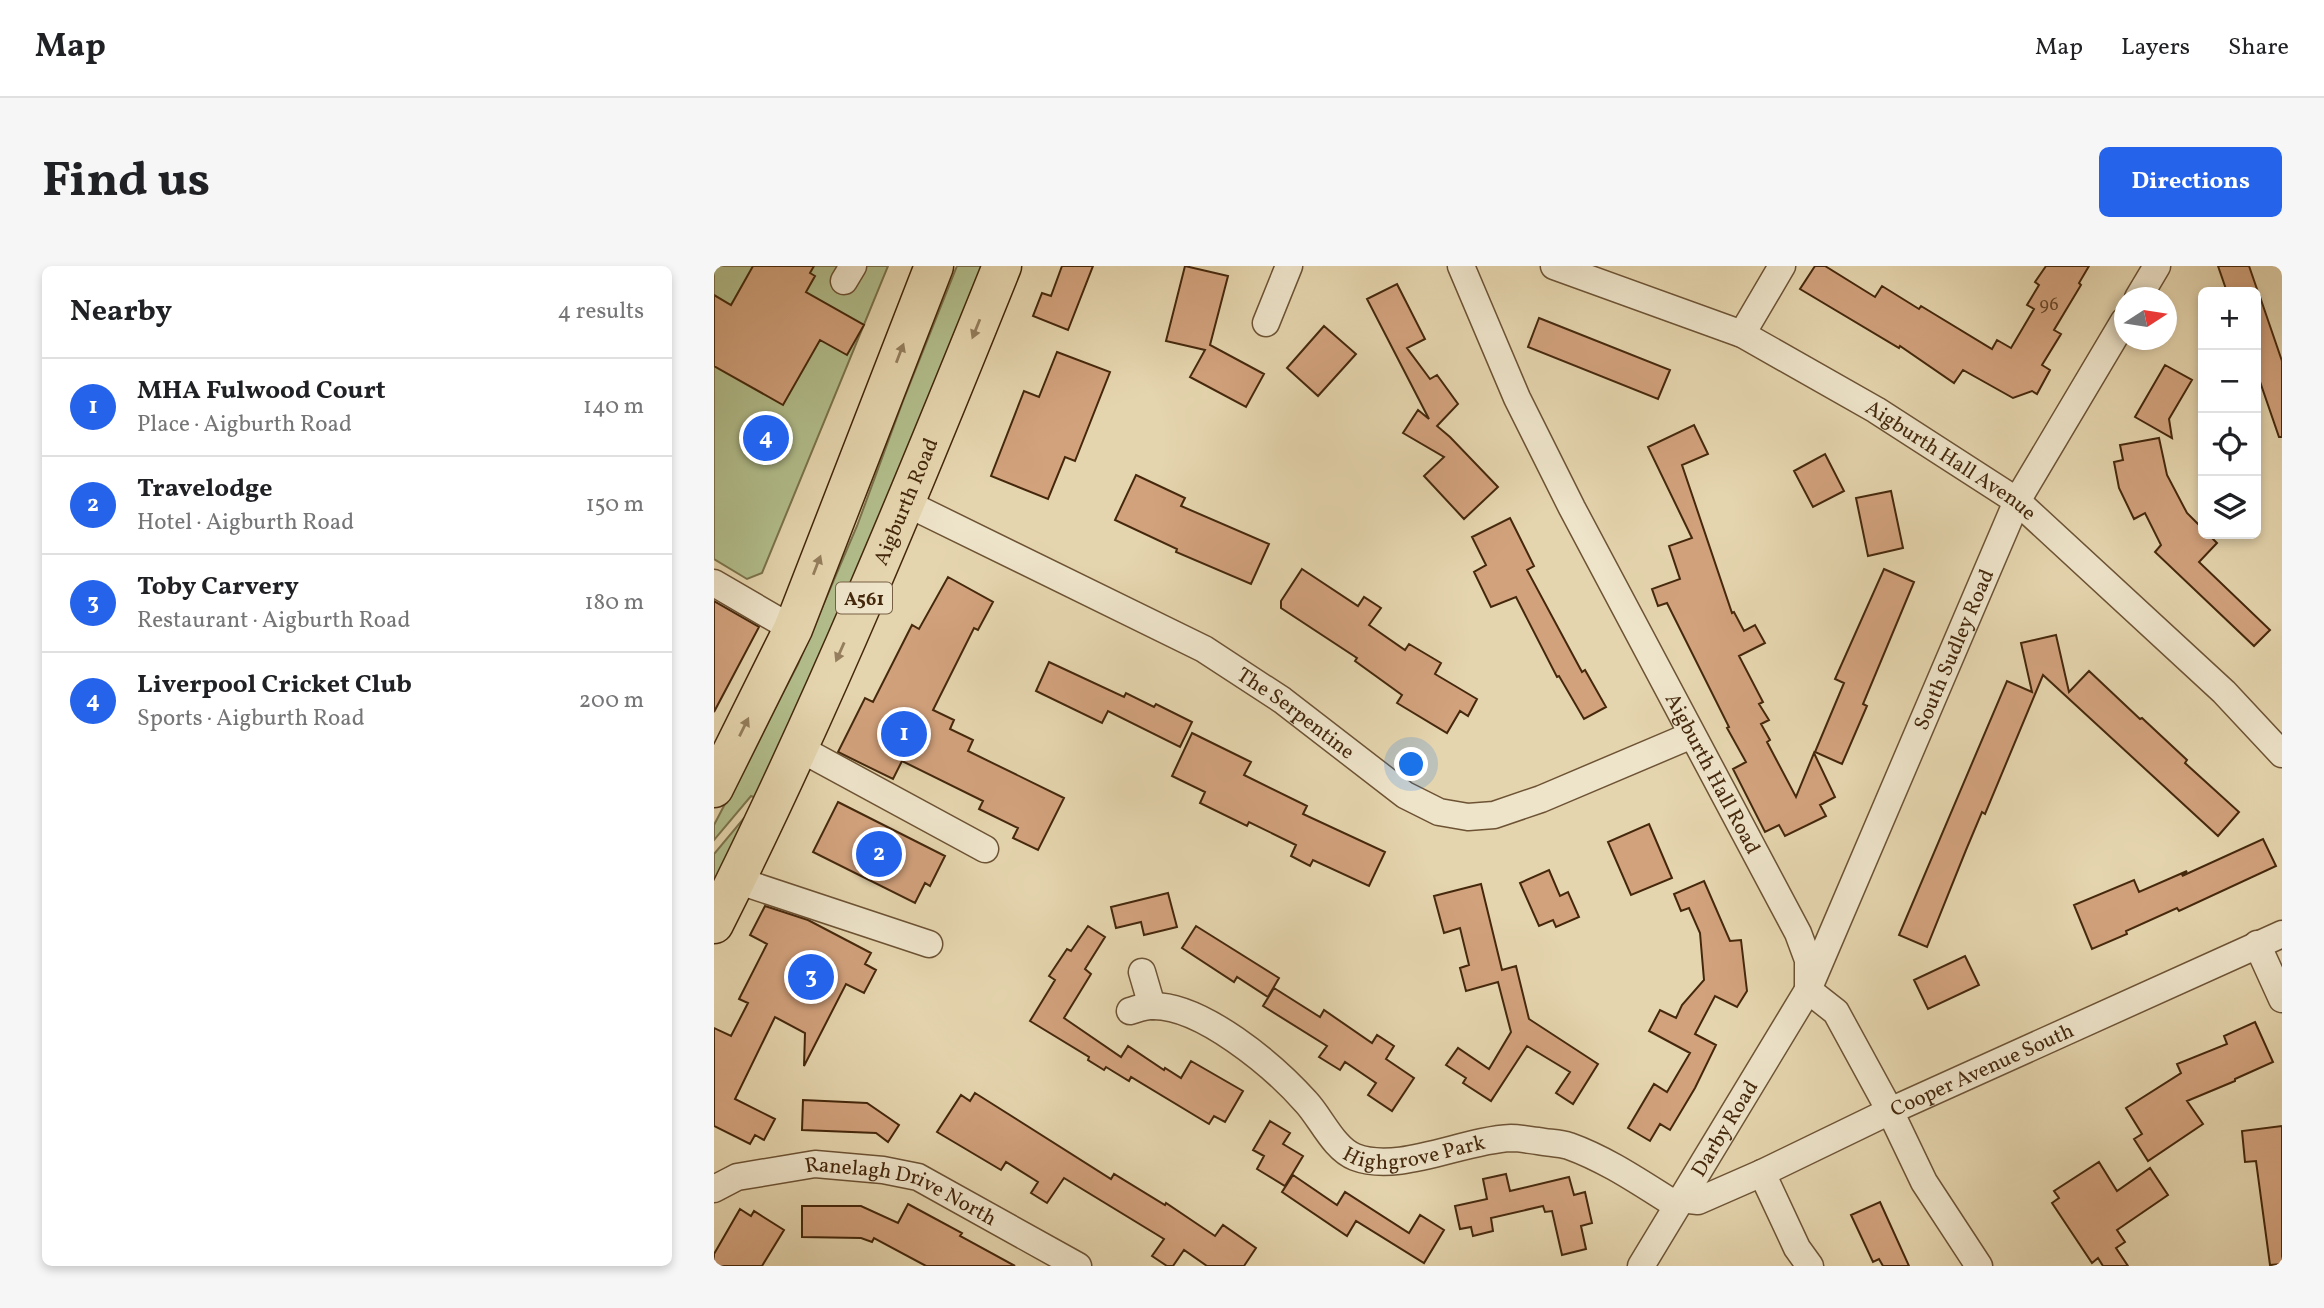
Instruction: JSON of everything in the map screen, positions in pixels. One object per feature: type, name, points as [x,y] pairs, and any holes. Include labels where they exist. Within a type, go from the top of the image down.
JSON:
[{"type":"highway","name":"A561","points":[[714,788],[793,629],[934,266]]},
{"type":"highway","name":"Aigburth Road","points":[[714,924],[906,503],[1002,266]]},
{"type":"street","points":[[1266,323],[1289,266]]},
{"type":"street","name":"Aigburth Hall Road","points":[[1461,266],[1517,398],[1798,933],[1808,961],[1808,990]]},
{"type":"street","name":"Aigburth Hall Avenue","points":[[1554,266],[1742,334],[1876,410],[2017,501],[2224,692],[2282,754]]},
{"type":"street","points":[[1742,334],[1782,266]]},
{"type":"street","points":[[2145,287],[2157,266]]},
{"type":"street","name":"South Sudley Road","points":[[1808,990],[2017,501],[2114,338]]},
{"type":"street","name":"The Serpentine","points":[[906,503],[1204,649],[1282,700],[1405,795],[1439,812],[1468,817],[1494,815],[1541,799],[1692,735]]},
{"type":"street","points":[[714,583],[793,629]]},
{"type":"street","points":[[797,747],[985,849]]},
{"type":"street","points":[[736,880],[929,944]]},
{"type":"street","name":"Cooper Avenue South","points":[[1678,1202],[1698,1200],[1762,1173],[1890,1111],[2282,934]]},
{"type":"street","points":[[2257,944],[2282,999]]},
{"type":"street","name":"Highgrove Park","points":[[1142,972],[1141,1008],[1192,1014],[1231,1037],[1278,1073],[1352,1156],[1373,1162],[1394,1163],[1461,1146],[1512,1138],[1567,1145],[1617,1167],[1678,1202]]},
{"type":"street","points":[[1808,990],[1836,1012],[1890,1111],[1924,1182],[1979,1266]]},
{"type":"street","name":"Darby Road","points":[[1641,1266],[1808,990]]},
{"type":"street","name":"Ranelagh Drive North","points":[[714,1189],[737,1177],[815,1164],[883,1170],[918,1177],[1078,1266]]},
{"type":"street","points":[[1762,1173],[1797,1248],[1810,1266]]},
{"type":"green space","points":[[714,266],[888,266],[762,573],[747,579],[714,559]]},
{"type":"green space","points":[[957,266],[991,266],[759,799],[751,796],[714,840],[714,825],[798,664],[857,526]]},
{"type":"green space","points":[[744,818],[750,819],[714,892],[714,854]]},
{"type":"building","points":[[753,266],[814,266],[810,273],[815,276],[806,292],[864,325],[847,355],[820,340],[783,405],[714,366],[714,295],[731,305]]},
{"type":"building","points":[[1062,266],[1093,266],[1068,330],[1033,316],[1042,293],[1051,296]]},
{"type":"building","points":[[1185,266],[1228,276],[1210,345],[1264,374],[1246,407],[1190,377],[1205,350],[1166,341]]},
{"type":"building","points":[[1815,266],[1825,266],[1875,297],[1882,286],[1992,349],[1997,340],[2011,348],[2034,309],[2027,305],[2039,285],[2035,282],[2046,266],[2089,266],[2054,330],[2061,334],[2042,365],[2050,370],[2037,394],[2032,391],[2013,398],[1963,370],[1954,383],[1900,346],[1899,348],[1800,289]]},
{"type":"building","points":[[2218,266],[2249,266],[2256,287],[2225,287]]},
{"type":"building","points":[[1397,284],[1425,339],[1407,348],[1430,379],[1437,375],[1458,404],[1437,426],[1498,487],[1464,519],[1424,476],[1444,457],[1403,433],[1418,410],[1429,419],[1367,299]]},
{"type":"building","points":[[2261,300],[2282,361],[2282,437],[2279,437],[2261,385]]},
{"type":"building","points":[[1539,318],[1670,370],[1658,399],[1528,347]]},
{"type":"building","points":[[1324,326],[1356,354],[1318,396],[1287,368]]},
{"type":"building","points":[[1057,352],[1110,372],[1075,461],[1065,457],[1048,499],[991,476],[1024,391],[1039,397]]},
{"type":"building","points":[[2165,365],[2192,380],[2169,419],[2172,438],[2135,417]]},
{"type":"building","points":[[1694,425],[1708,454],[1682,465],[1732,613],[1734,612],[1744,631],[1755,625],[1765,643],[1739,656],[1763,702],[1759,704],[1769,720],[1761,724],[1770,740],[1767,742],[1796,797],[1814,753],[1835,797],[1820,805],[1826,816],[1785,836],[1779,825],[1765,832],[1733,769],[1746,762],[1667,603],[1658,606],[1652,589],[1680,579],[1669,546],[1692,538],[1648,447]]},
{"type":"building","points":[[2159,438],[2167,475],[2187,513],[2198,524],[2198,539],[2213,539],[2217,543],[2199,562],[2270,630],[2254,646],[2155,552],[2161,545],[2145,513],[2134,519],[2119,488],[2114,462],[2123,460],[2120,445]]},
{"type":"building","points":[[1825,454],[1844,491],[1813,507],[1794,471]]},
{"type":"building","points":[[1136,475],[1185,498],[1181,506],[1269,544],[1251,584],[1176,552],[1177,549],[1115,520]]},
{"type":"building","points":[[1891,491],[1903,548],[1868,556],[1856,498]]},
{"type":"building","points":[[1510,518],[1534,566],[1527,570],[1582,672],[1585,670],[1606,707],[1584,719],[1559,676],[1557,677],[1516,597],[1491,607],[1474,572],[1486,565],[1472,537]]},
{"type":"building","points":[[1302,569],[1358,606],[1364,597],[1381,608],[1369,625],[1405,650],[1409,644],[1441,663],[1435,674],[1477,699],[1468,716],[1460,711],[1447,733],[1397,703],[1402,695],[1355,661],[1357,658],[1281,608],[1281,601]]},
{"type":"building","points":[[1884,569],[1914,582],[1863,704],[1867,706],[1842,764],[1815,752],[1844,683],[1835,679]]},
{"type":"building","points":[[948,577],[993,602],[978,630],[974,628],[933,710],[954,720],[950,729],[973,740],[968,751],[1064,798],[1038,850],[1013,838],[1018,828],[979,809],[983,801],[902,761],[893,779],[838,752],[865,698],[873,702],[912,625],[919,629]]},
{"type":"building","points":[[714,601],[759,627],[714,712]]},
{"type":"building","points":[[2056,635],[2069,692],[2089,671],[2187,760],[2185,763],[2239,812],[2218,836],[2043,675],[1985,814],[1982,812],[1927,947],[1899,935],[2007,681],[2032,692],[2021,643]]},
{"type":"building","points":[[1049,662],[1124,697],[1126,693],[1154,707],[1156,704],[1192,722],[1180,747],[1108,711],[1102,723],[1036,691]]},
{"type":"building","points":[[1192,733],[1251,762],[1244,775],[1307,806],[1303,814],[1385,852],[1369,886],[1313,860],[1310,866],[1291,856],[1296,845],[1249,822],[1247,826],[1200,803],[1205,792],[1172,776]]},
{"type":"building","points":[[838,802],[945,856],[930,886],[925,883],[915,903],[813,852]]},
{"type":"building","points":[[1649,824],[1672,878],[1631,895],[1608,842]]},
{"type":"building","points":[[2263,839],[2276,866],[2179,911],[2177,908],[2126,931],[2127,934],[2092,949],[2074,905],[2134,880],[2139,892],[2187,871],[2182,876]]},
{"type":"building","points":[[1549,870],[1560,896],[1568,892],[1579,917],[1556,927],[1553,920],[1539,926],[1520,883]]},
{"type":"building","points":[[1704,881],[1730,941],[1741,940],[1747,991],[1737,1007],[1715,996],[1695,1034],[1716,1045],[1670,1130],[1660,1124],[1650,1141],[1628,1128],[1654,1084],[1667,1092],[1690,1053],[1649,1031],[1660,1010],[1676,1018],[1682,1005],[1704,980],[1700,933],[1689,908],[1681,911],[1674,894]]},
{"type":"building","points":[[1481,884],[1502,970],[1516,966],[1529,1019],[1598,1064],[1573,1104],[1556,1093],[1570,1072],[1527,1046],[1491,1101],[1463,1083],[1466,1078],[1446,1065],[1458,1048],[1489,1069],[1511,1032],[1498,982],[1466,991],[1460,968],[1469,965],[1460,928],[1444,933],[1434,896]]},
{"type":"building","points":[[1168,893],[1177,927],[1144,935],[1141,922],[1116,928],[1111,907]]},
{"type":"building","points":[[765,906],[808,920],[871,953],[865,964],[876,970],[864,993],[846,984],[804,1066],[805,1033],[775,1017],[735,1099],[775,1119],[764,1140],[755,1135],[750,1144],[714,1126],[714,1028],[731,1036],[748,1003],[739,999],[767,944],[750,935]]},
{"type":"building","points":[[1088,926],[1105,937],[1085,969],[1091,974],[1064,1018],[1121,1057],[1128,1046],[1181,1078],[1191,1061],[1243,1091],[1225,1122],[1214,1116],[1209,1124],[1131,1077],[1129,1081],[1106,1067],[1104,1070],[1088,1060],[1089,1057],[1030,1021],[1055,980],[1049,976],[1067,949],[1071,951]]},
{"type":"building","points":[[1196,926],[1279,978],[1268,997],[1237,977],[1234,982],[1182,948]]},
{"type":"building","points":[[1965,956],[1979,985],[1928,1009],[1914,980]]},
{"type":"building","points":[[1274,988],[1320,1017],[1324,1010],[1372,1043],[1377,1035],[1394,1046],[1386,1059],[1414,1078],[1392,1111],[1368,1095],[1376,1083],[1345,1062],[1340,1070],[1319,1057],[1327,1046],[1263,1006]]},
{"type":"building","points":[[2255,1022],[2273,1062],[2187,1101],[2203,1124],[2148,1161],[2134,1139],[2142,1134],[2126,1108],[2181,1073],[2177,1064],[2227,1044],[2224,1036]]},
{"type":"building","points":[[975,1093],[1111,1179],[1114,1174],[1165,1205],[1166,1203],[1215,1236],[1223,1225],[1256,1248],[1244,1266],[1207,1266],[1184,1250],[1173,1266],[1167,1266],[1152,1256],[1164,1239],[1064,1178],[1047,1203],[1031,1193],[1038,1182],[1006,1162],[1001,1170],[937,1132],[961,1095],[970,1101]]},
{"type":"building","points":[[803,1100],[867,1103],[899,1125],[888,1142],[876,1133],[802,1130]]},
{"type":"building","points":[[1270,1121],[1290,1133],[1283,1144],[1303,1156],[1285,1186],[1257,1169],[1264,1156],[1253,1150]]},
{"type":"building","points":[[2282,1126],[2282,1264],[2270,1265],[2256,1161],[2245,1162],[2242,1131]]},
{"type":"building","points":[[2099,1162],[2117,1191],[2150,1168],[2168,1195],[2117,1230],[2125,1242],[2116,1248],[2128,1266],[2103,1266],[2098,1258],[2092,1263],[2052,1203],[2059,1198],[2054,1191]]},
{"type":"building","points":[[1506,1174],[1510,1191],[1569,1177],[1574,1195],[1585,1192],[1592,1223],[1581,1226],[1586,1249],[1562,1255],[1552,1211],[1545,1212],[1543,1206],[1491,1218],[1493,1231],[1473,1236],[1471,1227],[1460,1229],[1455,1206],[1487,1199],[1483,1179]]},
{"type":"building","points":[[1293,1175],[1337,1205],[1345,1192],[1409,1233],[1420,1215],[1444,1230],[1424,1263],[1356,1221],[1347,1236],[1282,1192]]},
{"type":"building","points":[[1880,1202],[1909,1266],[1883,1266],[1879,1259],[1873,1262],[1851,1215]]},
{"type":"building","points":[[908,1204],[1015,1266],[926,1266],[874,1238],[872,1242],[861,1238],[802,1237],[802,1206],[861,1206],[898,1223]]},
{"type":"building","points":[[740,1209],[751,1216],[754,1211],[784,1230],[762,1266],[714,1266],[714,1254]]},
{"type":"place","name":"Liverpool Cricket Club","points":[[766,438]]},
{"type":"place","name":"MHA Fulwood Court","points":[[904,734]]},
{"type":"place","name":"Travelodge","points":[[879,854]]},
{"type":"place","name":"Toby Carvery","points":[[811,977]]}]
